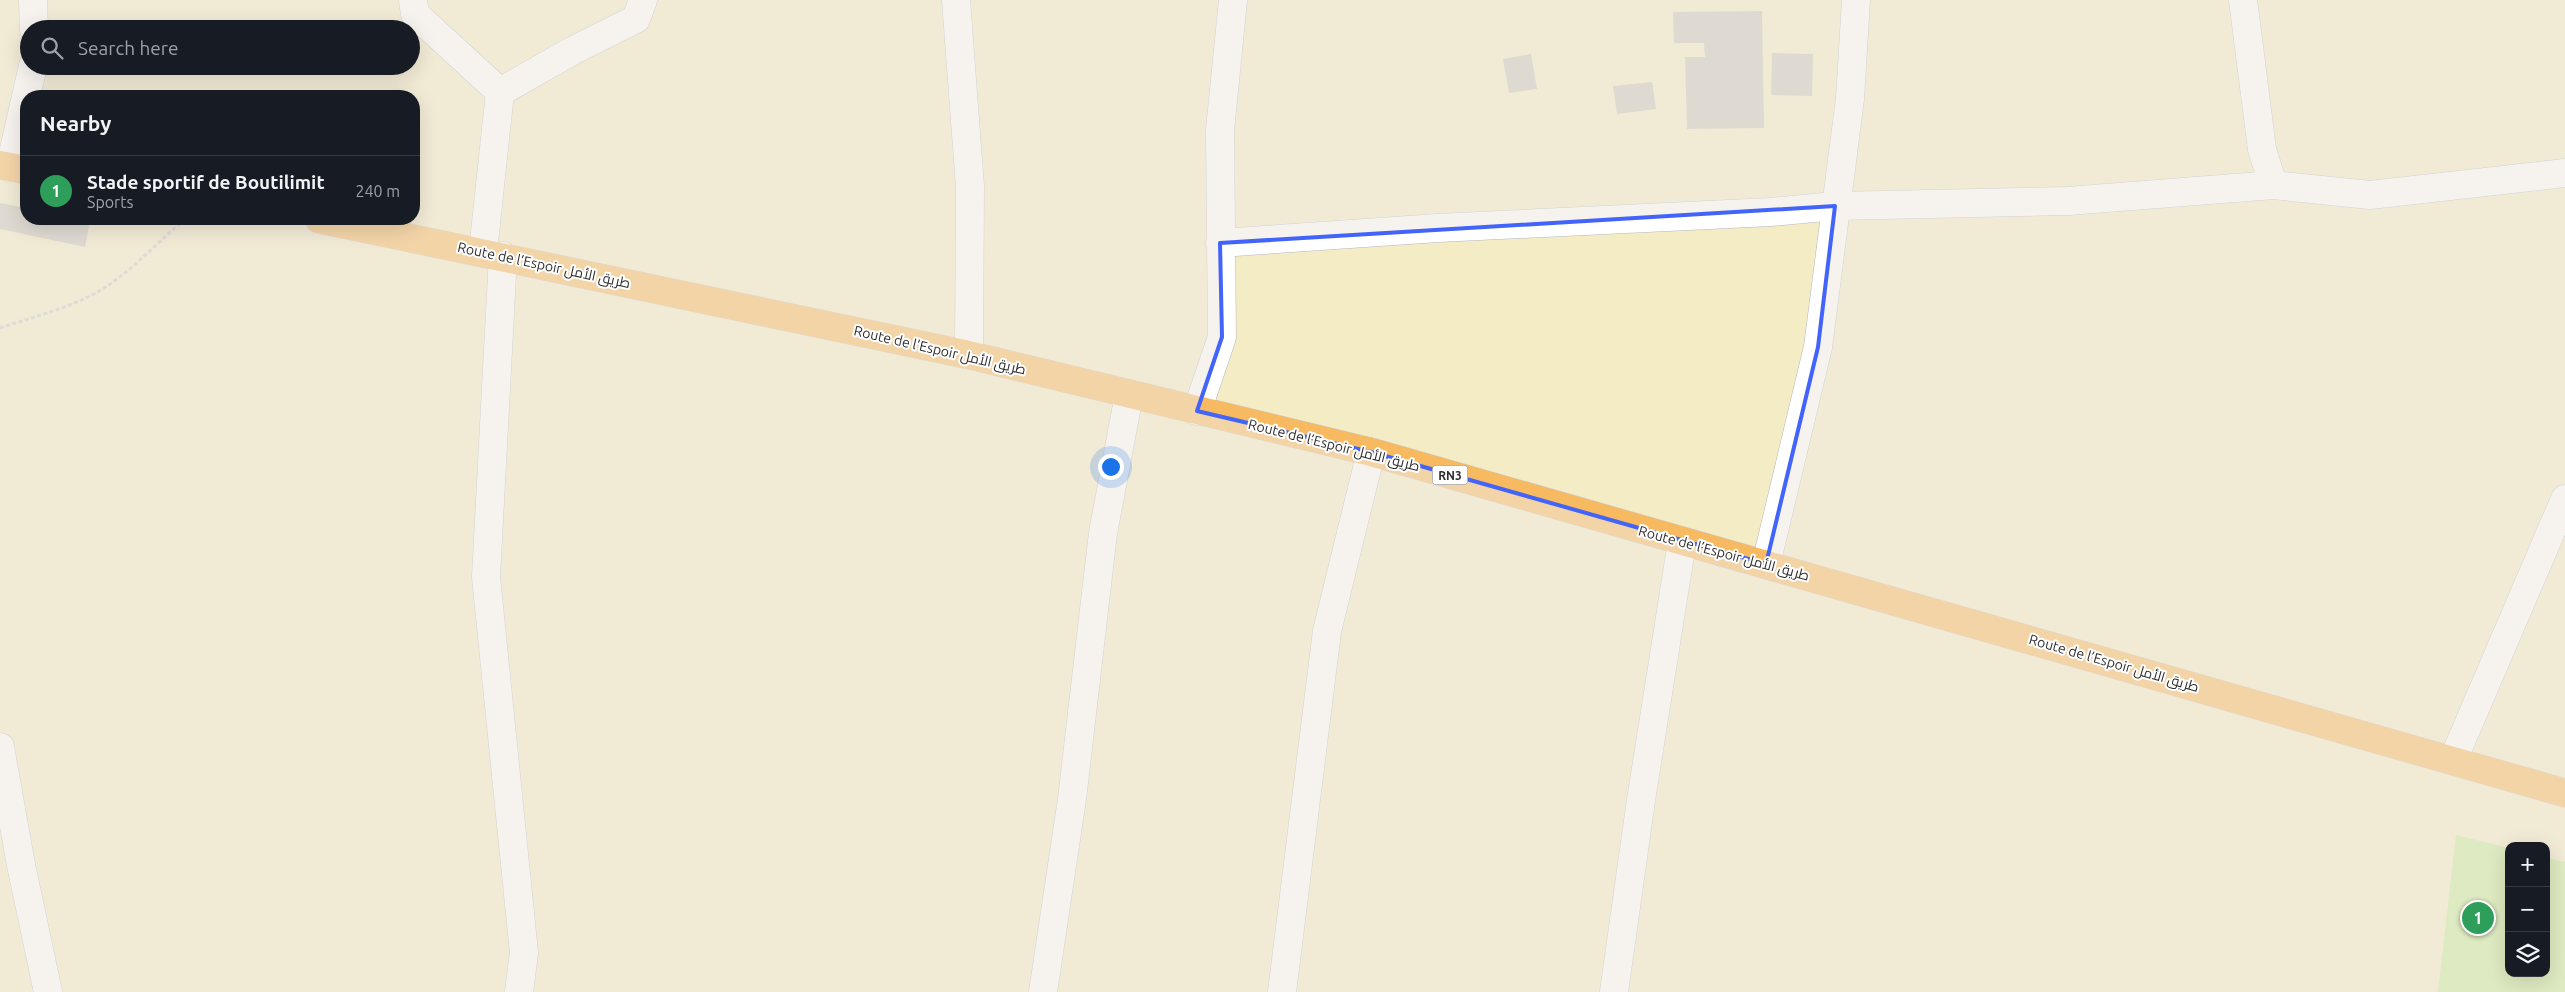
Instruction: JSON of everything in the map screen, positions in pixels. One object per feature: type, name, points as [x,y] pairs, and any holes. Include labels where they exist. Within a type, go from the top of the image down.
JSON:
[{"type":"highway","name":"Route de l’Espoir طريق الأمل","points":[[349,225],[969,355],[1128,395],[1371,452],[2565,793]]},
{"type":"street","points":[[34,0],[34,20]]},
{"type":"street","points":[[413,0],[415,14],[500,92],[493,254],[486,578],[524,954],[520,992]]},
{"type":"street","points":[[500,92],[572,51],[636,19],[643,0]]},
{"type":"street","points":[[956,0],[970,187],[969,355]]},
{"type":"street","points":[[1197,411],[1222,337],[1220,130],[1233,0]]},
{"type":"street","points":[[1766,564],[1818,347],[1850,99],[1856,0]]},
{"type":"street","points":[[2243,0],[2262,149],[2273,185]]},
{"type":"street","points":[[27,90],[30,75]]},
{"type":"street","points":[[12,167],[20,127]]},
{"type":"street","points":[[1220,243],[1438,228],[1771,212],[1835,206],[2068,201],[2273,185],[2370,195],[2565,173]]},
{"type":"street","points":[[1043,992],[1072,799],[1103,533],[1128,395]]},
{"type":"street","points":[[1282,992],[1327,631],[1371,452]]},
{"type":"street","points":[[2453,760],[2565,499]]},
{"type":"street","points":[[1614,992],[1641,800],[1682,542]]},
{"type":"street","points":[[0,747],[21,864],[48,992]]},
{"type":"path","points":[[0,328],[90,296],[129,270],[178,225]]},
{"type":"highlighted area","points":[[1835,206],[1818,347],[1766,564],[1371,452],[1197,411],[1222,337],[1220,243]]},
{"type":"sand","points":[[0,0],[2565,0],[2565,992],[0,992]]},
{"type":"green space","points":[[2456,835],[2505,847],[2505,977],[2550,977],[2550,859],[2565,862],[2565,992],[2438,992]]},
{"type":"building","points":[[1762,11],[1764,128],[1687,129],[1685,57],[1705,57],[1704,43],[1674,43],[1673,12]]},
{"type":"building","points":[[1772,53],[1813,54],[1812,96],[1771,95]]},
{"type":"building","points":[[1531,54],[1537,89],[1509,93],[1503,59]]},
{"type":"building","points":[[1652,82],[1656,109],[1617,114],[1613,86]]},
{"type":"building","points":[[0,203],[20,207],[20,225],[89,225],[85,247],[0,229]]},
{"type":"place","name":"Stade sportif de Boutilimit","points":[[2478,918]]}]
